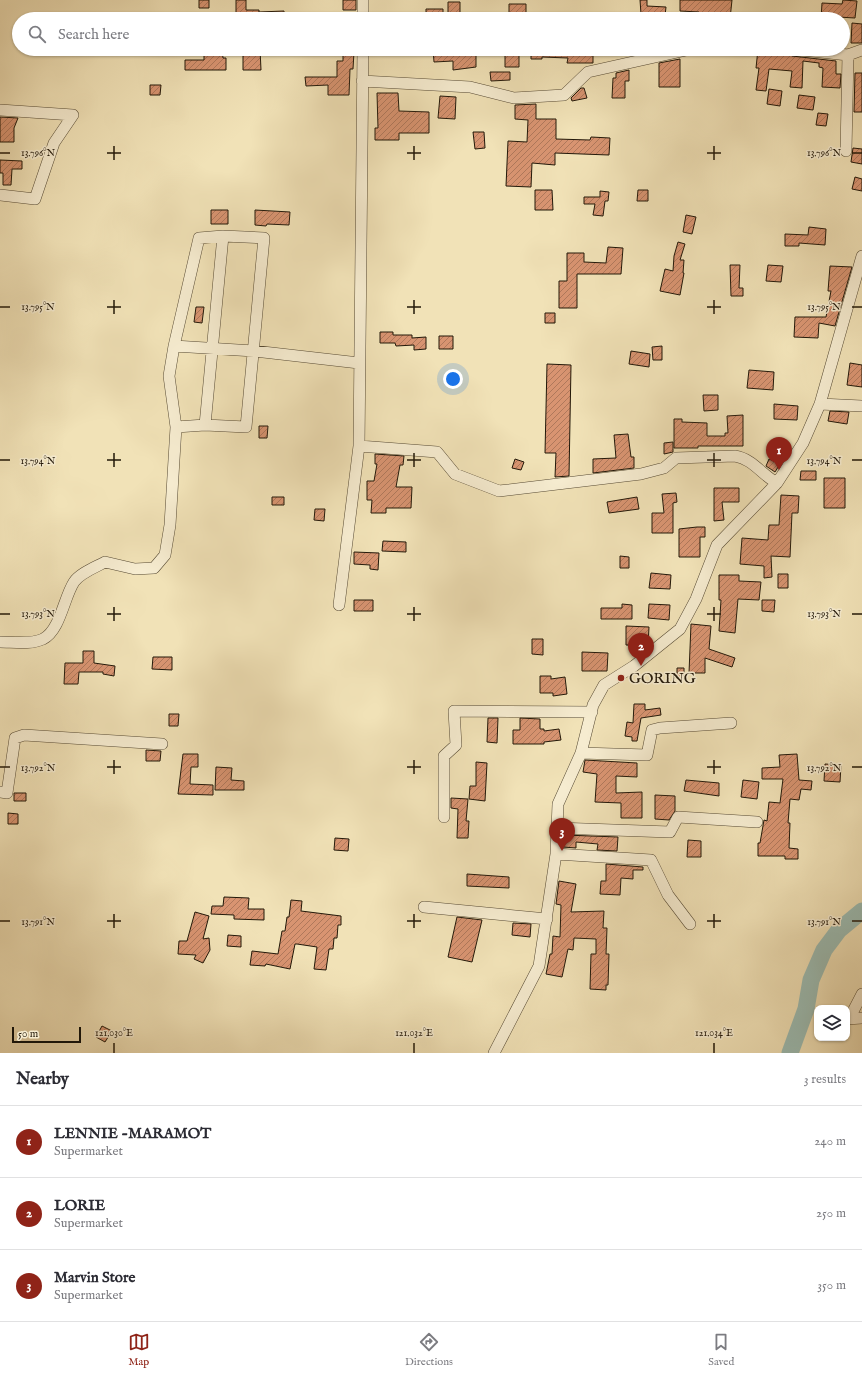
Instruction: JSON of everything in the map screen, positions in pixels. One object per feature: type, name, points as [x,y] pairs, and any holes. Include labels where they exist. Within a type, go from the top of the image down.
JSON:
[{"type":"street","points":[[363,0],[363,12]]},
{"type":"street","points":[[850,54],[862,50]]},
{"type":"street","points":[[339,605],[359,446],[363,56]]},
{"type":"street","points":[[362,81],[470,86],[514,98],[564,94],[588,72],[659,56]]},
{"type":"street","points":[[846,151],[848,56]]},
{"type":"street","points":[[0,110],[73,115],[54,143],[35,199],[0,195]]},
{"type":"street","points":[[204,425],[223,236]]},
{"type":"street","points":[[0,642],[27,642],[44,639],[54,627],[75,581],[91,569],[105,562],[135,569],[154,568],[165,555],[170,525],[176,427],[169,376],[174,346],[199,238],[223,236],[264,238],[246,427],[204,425],[176,427]]},
{"type":"street","points":[[494,1053],[539,966],[556,854],[558,804],[581,753],[592,712],[604,685],[634,666],[680,629],[696,599],[716,545],[777,484],[804,443],[820,404],[862,256]]},
{"type":"street","points":[[174,346],[254,351],[359,363]]},
{"type":"street","points":[[820,404],[862,406]]},
{"type":"street","points":[[359,446],[437,452],[455,474],[499,492],[641,474],[664,468],[676,458],[735,456],[744,457],[777,484]]},
{"type":"street","points":[[444,817],[444,756],[456,745],[454,711],[592,712]]},
{"type":"street","points":[[581,753],[647,755],[652,730],[660,728],[731,724]]},
{"type":"street","points":[[0,792],[7,793],[16,738],[24,735],[162,744]]},
{"type":"street","points":[[557,828],[670,832],[678,817],[757,822]]},
{"type":"street","points":[[556,854],[651,860],[668,895],[690,924]]},
{"type":"street","points":[[424,907],[547,919]]},
{"type":"street","points":[[850,1015],[862,994]]},
{"type":"street","points":[[850,1019],[862,1018]]},
{"type":"building","points":[[199,0],[209,0],[209,8],[199,8]]},
{"type":"building","points":[[236,0],[246,0],[246,10],[259,10],[259,12],[236,12]]},
{"type":"building","points":[[343,0],[356,0],[356,10],[343,10]]},
{"type":"building","points":[[640,0],[647,0],[647,6],[666,7],[665,12],[641,12]]},
{"type":"building","points":[[680,0],[732,0],[731,12],[680,11]]},
{"type":"building","points":[[843,0],[857,1],[855,18],[850,18],[850,12],[821,12],[822,3],[842,4]]},
{"type":"building","points":[[448,2],[460,2],[460,12],[448,12]]},
{"type":"building","points":[[509,4],[526,4],[526,12],[509,12]]},
{"type":"building","points":[[426,9],[443,9],[443,12],[426,12]]},
{"type":"building","points":[[284,11],[284,12],[259,12]]},
{"type":"building","points":[[852,23],[862,24],[862,43],[851,43]]},
{"type":"building","points":[[204,56],[223,56],[223,58],[226,58],[226,70],[185,70],[185,60],[204,60]]},
{"type":"building","points":[[243,56],[260,56],[261,70],[243,70]]},
{"type":"building","points":[[343,56],[354,56],[353,69],[350,69],[349,95],[328,95],[328,85],[306,86],[305,77],[337,77],[337,61],[343,61]]},
{"type":"building","points":[[434,56],[476,56],[476,67],[453,70],[453,61],[434,62]]},
{"type":"building","points":[[505,56],[519,56],[519,67],[505,67]]},
{"type":"building","points":[[531,56],[593,56],[593,63],[567,63],[568,58],[542,57],[542,59],[531,59]]},
{"type":"building","points":[[757,56],[792,56],[836,61],[836,74],[841,74],[840,88],[822,87],[823,68],[819,67],[819,63],[803,61],[802,88],[790,87],[792,71],[769,69],[766,91],[756,90],[759,68],[756,68]]},
{"type":"building","points":[[680,59],[680,87],[659,87],[659,63]]},
{"type":"building","points":[[629,70],[629,81],[625,81],[625,98],[612,98],[613,78],[616,78],[616,73]]},
{"type":"building","points":[[490,72],[510,72],[510,80],[491,81]]},
{"type":"building","points":[[855,73],[862,73],[862,112],[854,112]]},
{"type":"building","points":[[150,85],[161,85],[160,95],[150,95]]},
{"type":"building","points":[[581,88],[584,88],[587,98],[572,101],[571,98]]},
{"type":"building","points":[[769,89],[782,91],[780,106],[767,104]]},
{"type":"building","points":[[377,93],[398,93],[399,111],[429,112],[429,133],[399,133],[399,140],[375,140],[375,128],[378,128]]},
{"type":"building","points":[[799,95],[815,97],[813,110],[797,108]]},
{"type":"building","points":[[440,96],[456,97],[455,119],[438,118]]},
{"type":"building","points":[[536,104],[536,119],[556,119],[556,139],[590,140],[591,137],[610,138],[609,155],[555,153],[555,165],[532,163],[531,187],[506,186],[508,141],[527,142],[528,120],[515,119],[515,105]]},
{"type":"building","points":[[818,113],[828,114],[826,126],[816,125]]},
{"type":"building","points":[[0,117],[18,118],[14,128],[14,142],[0,142]]},
{"type":"building","points":[[473,132],[484,132],[485,148],[475,149]]},
{"type":"building","points":[[853,148],[862,149],[862,164],[851,162]]},
{"type":"building","points":[[0,160],[22,161],[22,169],[12,169],[11,185],[3,185],[3,173],[0,173]]},
{"type":"building","points":[[855,177],[862,179],[862,191],[852,189]]},
{"type":"building","points":[[535,190],[552,190],[553,210],[535,210]]},
{"type":"building","points":[[638,190],[648,190],[648,201],[637,201]]},
{"type":"building","points":[[600,191],[609,192],[608,201],[605,201],[603,216],[593,215],[595,204],[584,204],[584,197],[600,197]]},
{"type":"building","points":[[211,210],[228,210],[228,224],[211,224]]},
{"type":"building","points":[[255,210],[290,212],[289,225],[255,225]]},
{"type":"building","points":[[686,215],[696,217],[692,234],[683,232]]},
{"type":"building","points":[[809,227],[826,229],[825,245],[799,243],[799,246],[785,246],[785,234],[808,235]]},
{"type":"building","points":[[678,242],[685,244],[680,260],[684,260],[684,273],[680,295],[660,291],[665,269],[673,271],[674,256]]},
{"type":"building","points":[[608,247],[623,248],[621,274],[577,274],[577,308],[559,308],[559,281],[567,281],[567,253],[584,253],[584,262],[606,263]]},
{"type":"building","points":[[730,265],[740,265],[739,288],[743,288],[743,296],[731,296]]},
{"type":"building","points":[[768,265],[783,266],[781,282],[766,281]]},
{"type":"building","points":[[830,266],[852,267],[835,326],[819,323],[818,338],[794,337],[795,317],[826,317],[831,291],[828,291]]},
{"type":"building","points":[[196,307],[204,307],[202,323],[194,322]]},
{"type":"building","points":[[545,313],[555,313],[555,323],[545,323]]},
{"type":"building","points":[[380,332],[393,332],[393,335],[412,335],[412,338],[426,337],[426,349],[414,350],[414,345],[396,346],[395,343],[380,343]]},
{"type":"building","points":[[439,336],[453,336],[453,349],[439,349]]},
{"type":"building","points":[[662,346],[662,360],[653,360],[652,347]]},
{"type":"building","points":[[631,351],[650,354],[649,367],[629,364]]},
{"type":"building","points":[[850,363],[862,365],[862,387],[847,385]]},
{"type":"building","points":[[547,364],[571,365],[569,476],[555,477],[556,453],[545,453]]},
{"type":"building","points":[[749,370],[774,372],[773,390],[747,388]]},
{"type":"building","points":[[703,395],[718,395],[718,410],[704,411]]},
{"type":"building","points":[[774,404],[798,406],[797,420],[774,419]]},
{"type":"building","points":[[830,411],[849,412],[847,424],[828,421]]},
{"type":"building","points":[[743,415],[743,446],[698,446],[698,448],[674,448],[674,419],[682,419],[682,422],[707,423],[707,436],[725,436],[725,433],[728,433],[727,416]]},
{"type":"building","points":[[259,426],[268,426],[267,438],[259,438]]},
{"type":"building","points":[[628,434],[631,457],[634,457],[634,468],[593,473],[593,459],[616,458],[614,435]]},
{"type":"building","points":[[673,442],[673,452],[664,454],[664,443]]},
{"type":"building","points":[[375,454],[404,456],[403,465],[400,465],[396,487],[412,487],[411,508],[386,508],[386,513],[371,513],[372,500],[367,500],[367,481],[374,481],[377,464],[375,464]]},
{"type":"building","points":[[515,459],[524,462],[521,470],[512,468]]},
{"type":"building","points":[[769,459],[780,464],[775,472],[766,466]]},
{"type":"building","points":[[801,471],[816,471],[816,480],[800,480]]},
{"type":"building","points":[[824,478],[845,478],[845,508],[824,508]]},
{"type":"building","points":[[714,488],[739,488],[739,502],[722,502],[724,520],[714,521]]},
{"type":"building","points":[[676,493],[677,502],[673,503],[673,533],[652,533],[652,513],[664,513],[662,494]]},
{"type":"building","points":[[781,495],[799,496],[798,513],[792,513],[790,557],[771,556],[772,577],[764,578],[764,566],[740,564],[742,538],[768,540],[769,525],[779,525]]},
{"type":"building","points":[[272,497],[284,497],[284,505],[272,505]]},
{"type":"building","points":[[637,497],[639,509],[609,513],[607,502]]},
{"type":"building","points":[[315,509],[325,509],[324,521],[314,520]]},
{"type":"building","points":[[705,527],[705,537],[700,537],[700,557],[679,557],[679,529]]},
{"type":"building","points":[[383,541],[406,542],[406,552],[382,551]]},
{"type":"building","points":[[354,552],[379,553],[378,570],[370,569],[370,565],[354,564]]},
{"type":"building","points":[[620,556],[629,557],[629,568],[620,568]]},
{"type":"building","points":[[651,573],[671,575],[670,589],[649,588]]},
{"type":"building","points":[[778,574],[788,574],[788,588],[778,588]]},
{"type":"building","points":[[719,575],[739,575],[739,581],[761,582],[759,600],[738,599],[735,633],[719,631],[721,600],[719,600]]},
{"type":"building","points":[[354,600],[373,600],[373,611],[354,611]]},
{"type":"building","points":[[762,600],[775,600],[774,612],[762,611]]},
{"type":"building","points":[[622,604],[632,605],[632,619],[601,619],[601,608],[622,608]]},
{"type":"building","points":[[649,604],[670,605],[669,620],[648,618]]},
{"type":"building","points":[[691,624],[711,626],[709,649],[735,658],[732,667],[705,658],[705,673],[689,673]]},
{"type":"building","points":[[626,626],[649,627],[648,646],[626,645]]},
{"type":"building","points":[[532,639],[543,639],[543,655],[532,654]]},
{"type":"building","points":[[83,651],[94,651],[94,663],[115,666],[114,676],[103,674],[103,672],[79,672],[78,684],[64,684],[65,663],[83,663]]},
{"type":"building","points":[[582,652],[608,653],[607,671],[582,671]]},
{"type":"building","points":[[153,657],[172,657],[172,670],[152,669]]},
{"type":"building","points":[[677,668],[684,668],[684,679],[677,679]]},
{"type":"building","points":[[540,676],[551,676],[551,679],[565,677],[567,694],[553,696],[553,693],[540,693]]},
{"type":"building","points":[[634,704],[645,704],[645,710],[660,708],[661,715],[641,718],[637,741],[632,741],[632,737],[625,736],[627,722],[633,723]]},
{"type":"building","points":[[169,714],[179,714],[178,726],[169,726]]},
{"type":"building","points":[[488,718],[498,718],[497,743],[487,742]]},
{"type":"building","points":[[520,718],[540,719],[540,729],[544,729],[544,731],[559,729],[561,740],[544,742],[544,744],[513,744],[513,730],[520,730]]},
{"type":"building","points":[[146,750],[161,751],[160,761],[146,761]]},
{"type":"building","points":[[183,754],[198,754],[198,767],[191,767],[190,784],[213,785],[213,795],[178,794]]},
{"type":"building","points":[[797,754],[799,780],[812,781],[811,790],[801,789],[799,800],[790,799],[788,823],[790,823],[789,848],[798,849],[798,859],[785,859],[785,856],[758,856],[758,843],[760,843],[764,820],[767,821],[769,802],[780,803],[783,779],[762,779],[762,768],[780,767],[779,755]]},
{"type":"building","points":[[585,760],[637,763],[637,777],[616,776],[616,793],[642,792],[642,818],[621,818],[621,803],[595,802],[597,774],[583,772]]},
{"type":"building","points":[[476,762],[487,763],[485,801],[469,799],[470,786],[476,786]]},
{"type":"building","points":[[825,764],[841,765],[840,782],[824,781]]},
{"type":"building","points":[[216,767],[232,768],[231,780],[244,781],[244,790],[215,790]]},
{"type":"building","points":[[686,780],[719,783],[719,796],[684,791]]},
{"type":"building","points":[[743,780],[759,782],[757,799],[741,797]]},
{"type":"building","points":[[14,793],[26,793],[26,801],[14,801]]},
{"type":"building","points":[[655,795],[675,796],[675,811],[669,820],[655,819]]},
{"type":"building","points":[[451,798],[468,799],[466,821],[469,821],[468,838],[457,838],[458,809],[451,808]]},
{"type":"building","points":[[8,813],[18,814],[18,824],[8,824]]},
{"type":"building","points":[[564,835],[618,837],[617,851],[597,850],[598,844],[576,842],[576,848],[563,847]]},
{"type":"building","points":[[335,838],[349,839],[348,851],[334,850]]},
{"type":"building","points":[[688,840],[701,841],[701,857],[687,857]]},
{"type":"building","points":[[606,864],[643,867],[643,870],[633,870],[633,879],[621,878],[620,895],[600,894],[601,881],[606,881]]},
{"type":"building","points":[[467,874],[509,877],[509,888],[467,886]]},
{"type":"building","points":[[559,881],[576,884],[571,912],[604,911],[603,928],[607,928],[606,954],[609,954],[608,985],[606,985],[606,990],[590,989],[591,954],[596,954],[596,939],[574,938],[573,950],[568,949],[562,977],[546,974],[550,954],[552,954],[553,936],[560,937],[561,905],[556,904]]},
{"type":"building","points":[[224,897],[249,898],[248,909],[264,909],[264,920],[234,919],[234,915],[211,914],[212,906],[223,906]]},
{"type":"building","points":[[291,900],[302,901],[301,911],[341,916],[341,925],[338,925],[337,938],[334,938],[333,949],[329,949],[326,970],[314,969],[317,947],[297,944],[295,944],[290,969],[266,964],[265,966],[250,965],[252,951],[278,954],[282,931],[285,931],[287,917],[289,917]]},
{"type":"building","points":[[195,912],[209,916],[203,939],[209,938],[210,950],[203,963],[194,959],[196,955],[178,954],[179,941],[187,941]]},
{"type":"building","points":[[457,917],[482,920],[472,962],[448,957]]},
{"type":"building","points":[[513,923],[531,924],[530,937],[512,935]]},
{"type":"building","points":[[228,935],[241,936],[241,947],[227,946]]},
{"type":"building","points":[[102,1026],[112,1031],[105,1042],[96,1037]]},
{"type":"waterway","points":[[790,1053],[806,1009],[811,980],[824,950],[839,930],[862,911]]},
{"type":"place","name":"LENNIE -MARAMOT","points":[[779,470]]},
{"type":"place","name":"LORIE","points":[[641,666]]},
{"type":"place","name":"GORING","points":[[621,678]]},
{"type":"place","name":"Marvin Store","points":[[562,851]]}]
